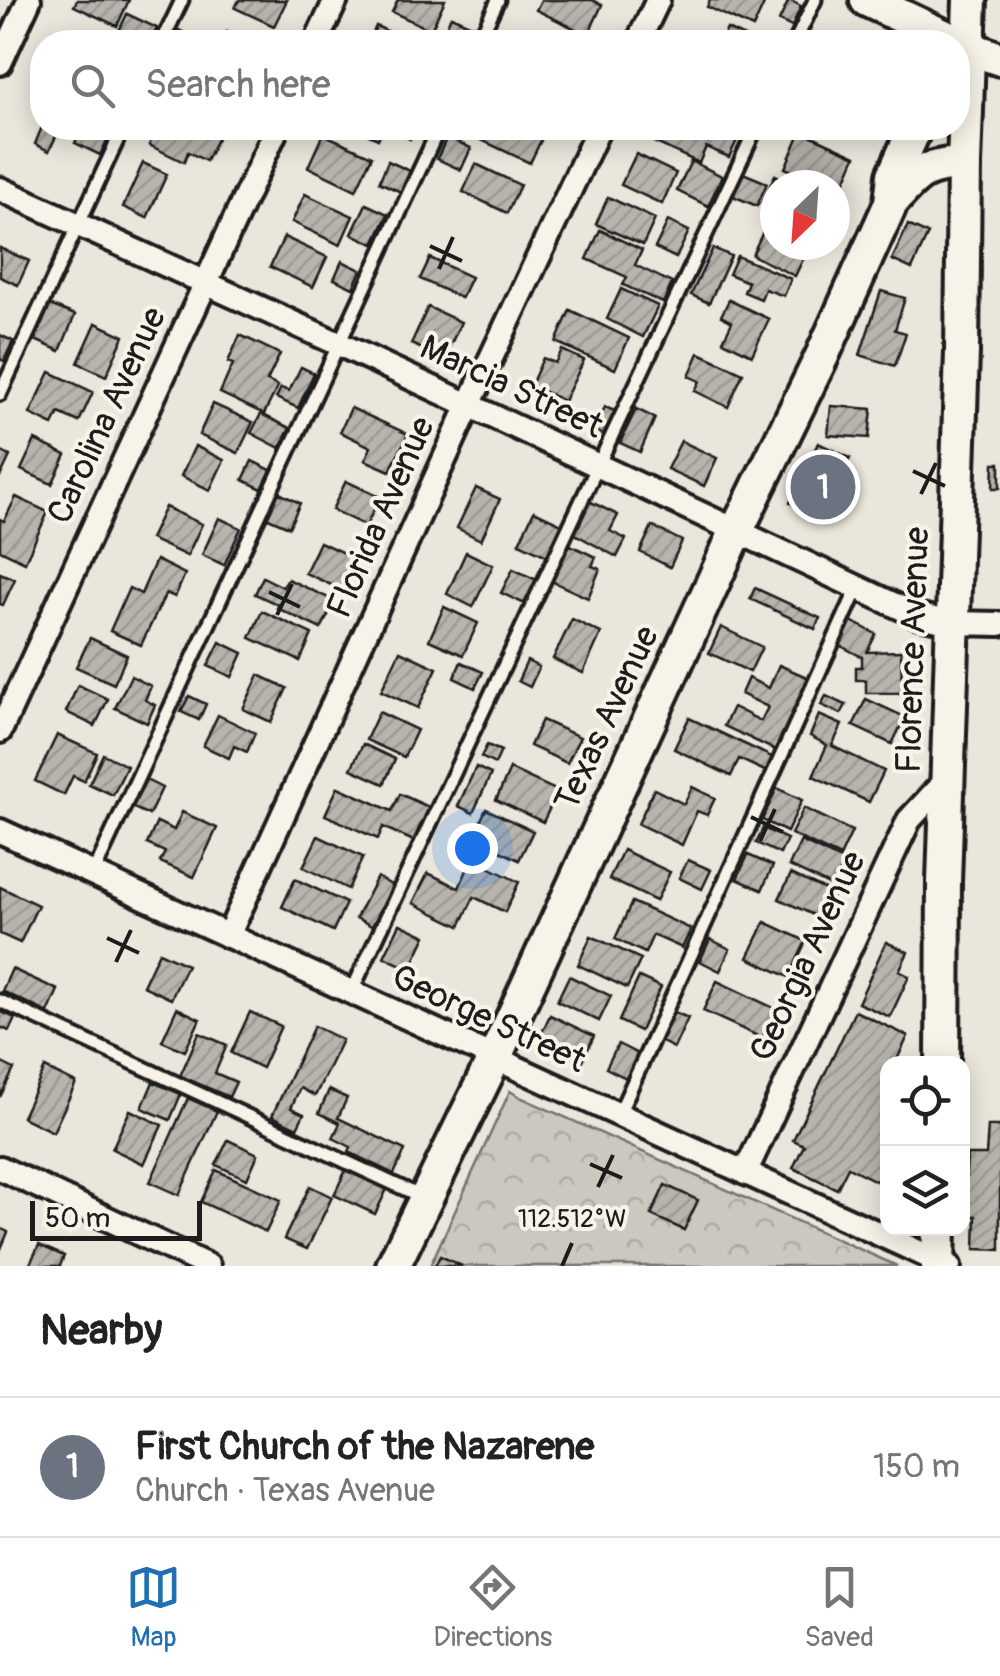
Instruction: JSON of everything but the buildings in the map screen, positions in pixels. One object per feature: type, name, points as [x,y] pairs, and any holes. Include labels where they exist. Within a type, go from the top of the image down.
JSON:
[{"type":"street","points":[[0,63],[29,0]]},
{"type":"street","points":[[322,30],[336,0]]},
{"type":"street","points":[[644,30],[658,0]]},
{"type":"street","points":[[867,0],[920,30]]},
{"type":"street","name":"Florence Avenue","points":[[966,30],[970,0]]},
{"type":"street","points":[[970,55],[1000,59]]},
{"type":"street","name":"Carolina Avenue","points":[[0,731],[271,140]]},
{"type":"street","name":"Florida Avenue","points":[[228,936],[593,140]]},
{"type":"street","name":"Texas Avenue","points":[[891,203],[894,174],[910,140]]},
{"type":"street","name":"Florence Avenue","points":[[943,1056],[944,882],[962,352],[964,140]]},
{"type":"street","name":"Texas Avenue","points":[[393,1266],[494,1059],[891,203],[926,170],[964,164]]},
{"type":"street","name":"Marcia Street","points":[[0,189],[916,615],[952,623],[1000,624]]},
{"type":"street","name":"Georgia Avenue","points":[[744,1173],[910,820],[948,778]]},
{"type":"street","name":"George Street","points":[[0,831],[744,1173],[941,1255]]},
{"type":"street","points":[[0,1168],[208,1266]]},
{"type":"lane","points":[[168,30],[182,0]]},
{"type":"lane","points":[[484,30],[498,0]]},
{"type":"lane","points":[[801,30],[815,0]]},
{"type":"lane","points":[[0,394],[117,140]]},
{"type":"lane","points":[[93,874],[433,140]]},
{"type":"lane","points":[[351,993],[750,140]]},
{"type":"lane","points":[[618,1116],[858,587]]},
{"type":"lane","points":[[0,1001],[426,1198]]},
{"type":"green space","points":[[510,1091],[522,1098],[897,1266],[430,1266]]},
{"type":"place","name":"First Church of the Nazarene","points":[[823,487]]}]
